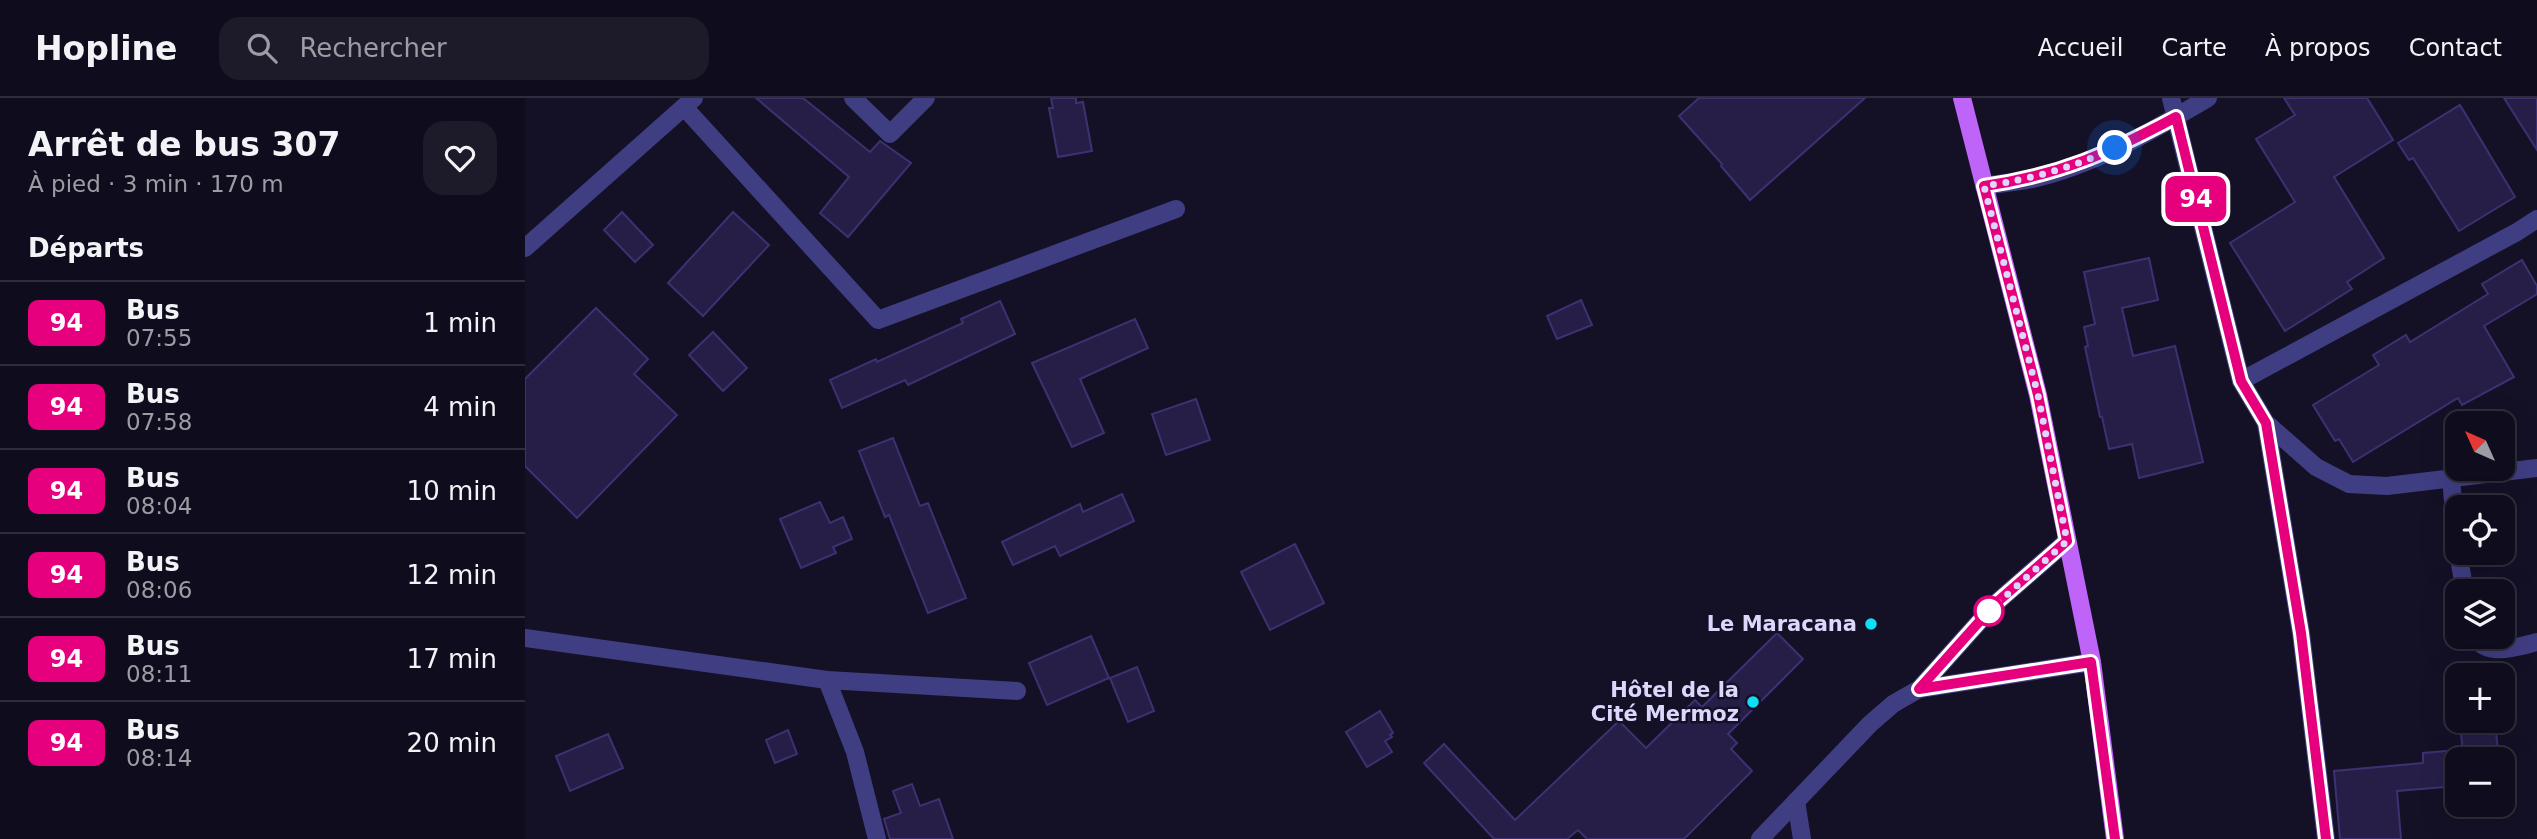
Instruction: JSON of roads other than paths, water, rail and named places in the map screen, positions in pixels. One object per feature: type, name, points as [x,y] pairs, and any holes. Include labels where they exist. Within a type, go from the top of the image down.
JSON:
[{"type":"main road","points":[[1962,98],[2038,395],[2091,662],[2115,839]]},
{"type":"street","points":[[853,98],[890,134],[926,98]]},
{"type":"street","points":[[2171,98],[2241,381],[2266,423],[2316,467],[2349,484],[2387,486],[2445,479]]},
{"type":"street","points":[[1984,186],[2028,179],[2080,164],[2132,141],[2208,98]]},
{"type":"street","points":[[525,248],[689,102],[878,320],[1176,209]]},
{"type":"street","points":[[2241,381],[2537,219]]},
{"type":"street","points":[[2266,423],[2301,633],[2326,839]]},
{"type":"street","points":[[2515,471],[2537,468]]},
{"type":"street","points":[[1760,839],[1870,724],[1893,704],[1919,689],[1996,603],[2067,541]]},
{"type":"street","points":[[525,638],[827,680],[1017,691]]},
{"type":"street","points":[[2515,647],[2537,642]]},
{"type":"street","points":[[1919,689],[2091,662]]},
{"type":"street","points":[[827,680],[855,752],[877,839]]},
{"type":"street","points":[[1796,801],[1802,839]]},
{"type":"place","name":"Le Maracana","points":[[1871,624]]},
{"type":"place","name":"Hôtel de la Cité Mermoz","points":[[1753,702]]}]
